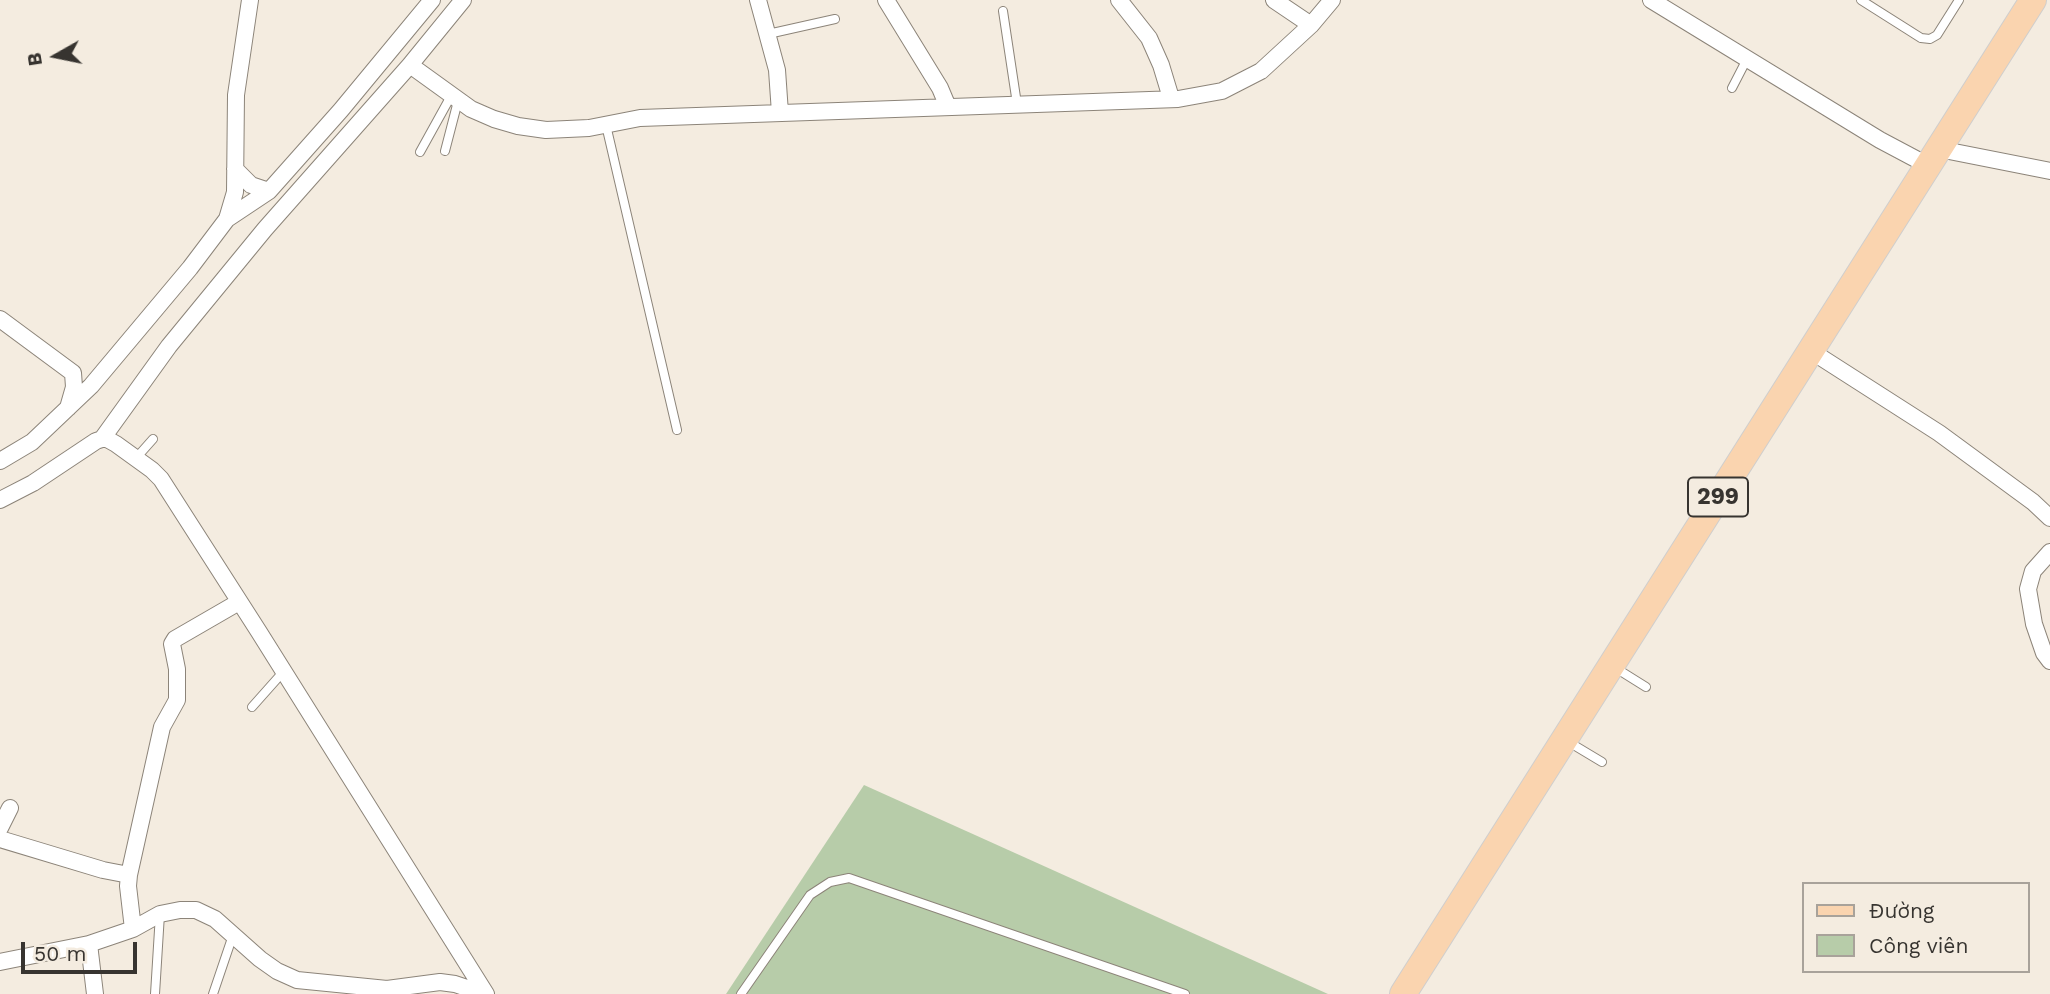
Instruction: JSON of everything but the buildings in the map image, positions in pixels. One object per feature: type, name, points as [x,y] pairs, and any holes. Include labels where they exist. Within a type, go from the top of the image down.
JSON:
[{"type":"main road","name":"299","points":[[1403,994],[2033,0]]},
{"type":"street","points":[[227,219],[235,192],[236,95],[250,0]]},
{"type":"street","points":[[0,461],[32,442],[91,386],[172,290],[227,219],[269,191],[341,110],[432,0]]},
{"type":"street","points":[[102,439],[178,335],[265,229],[410,65],[463,0]]},
{"type":"street","points":[[758,0],[777,70],[780,113]]},
{"type":"street","points":[[886,0],[940,88],[948,107]]},
{"type":"street","points":[[1119,0],[1149,38],[1161,65],[1171,99]]},
{"type":"street","points":[[1274,0],[1311,25]]},
{"type":"street","points":[[410,65],[455,99],[494,120],[546,130],[589,128],[640,118],[1192,98],[1222,91],[1261,72],[1311,25],[1332,0]]},
{"type":"street","points":[[1651,0],[1880,140],[1934,157],[2050,171]]},
{"type":"street","points":[[235,169],[251,184],[269,191]]},
{"type":"street","points":[[0,318],[74,373],[74,387],[67,410]]},
{"type":"street","points":[[1811,351],[1939,433],[2033,502],[2050,518]]},
{"type":"street","points":[[0,500],[33,483],[102,439],[107,439],[137,457],[161,480],[486,994]]},
{"type":"street","points":[[2050,552],[2033,571],[2028,589],[2037,634],[2050,661]]},
{"type":"street","points":[[133,929],[129,875],[162,727],[177,700],[177,668],[172,644],[175,639],[239,601]]},
{"type":"street","points":[[0,828],[10,808]]},
{"type":"street","points":[[0,839],[103,870],[129,875]]},
{"type":"street","points":[[0,962],[89,944],[133,929],[160,914],[196,909],[215,919],[277,971],[297,980],[387,989],[425,989],[454,984],[486,994]]},
{"type":"street","points":[[89,944],[95,994]]},
{"type":"lane","points":[[1861,0],[1921,38],[1930,39],[1937,35],[1959,0]]},
{"type":"lane","points":[[1003,11],[1017,104]]},
{"type":"lane","points":[[768,34],[835,19]]},
{"type":"lane","points":[[1732,88],[1747,58]]},
{"type":"lane","points":[[445,151],[455,99]]},
{"type":"lane","points":[[420,152],[455,99]]},
{"type":"lane","points":[[606,125],[677,430]]},
{"type":"lane","points":[[137,457],[153,439]]},
{"type":"lane","points":[[1612,665],[1646,687]]},
{"type":"lane","points":[[253,707],[284,671]]},
{"type":"lane","points":[[1564,740],[1602,762]]},
{"type":"lane","points":[[741,994],[810,895],[830,882],[849,878],[1185,994]]},
{"type":"lane","points":[[155,994],[160,914]]},
{"type":"lane","points":[[213,994],[233,935]]},
{"type":"green space","points":[[864,785],[1328,994],[726,994]]}]
